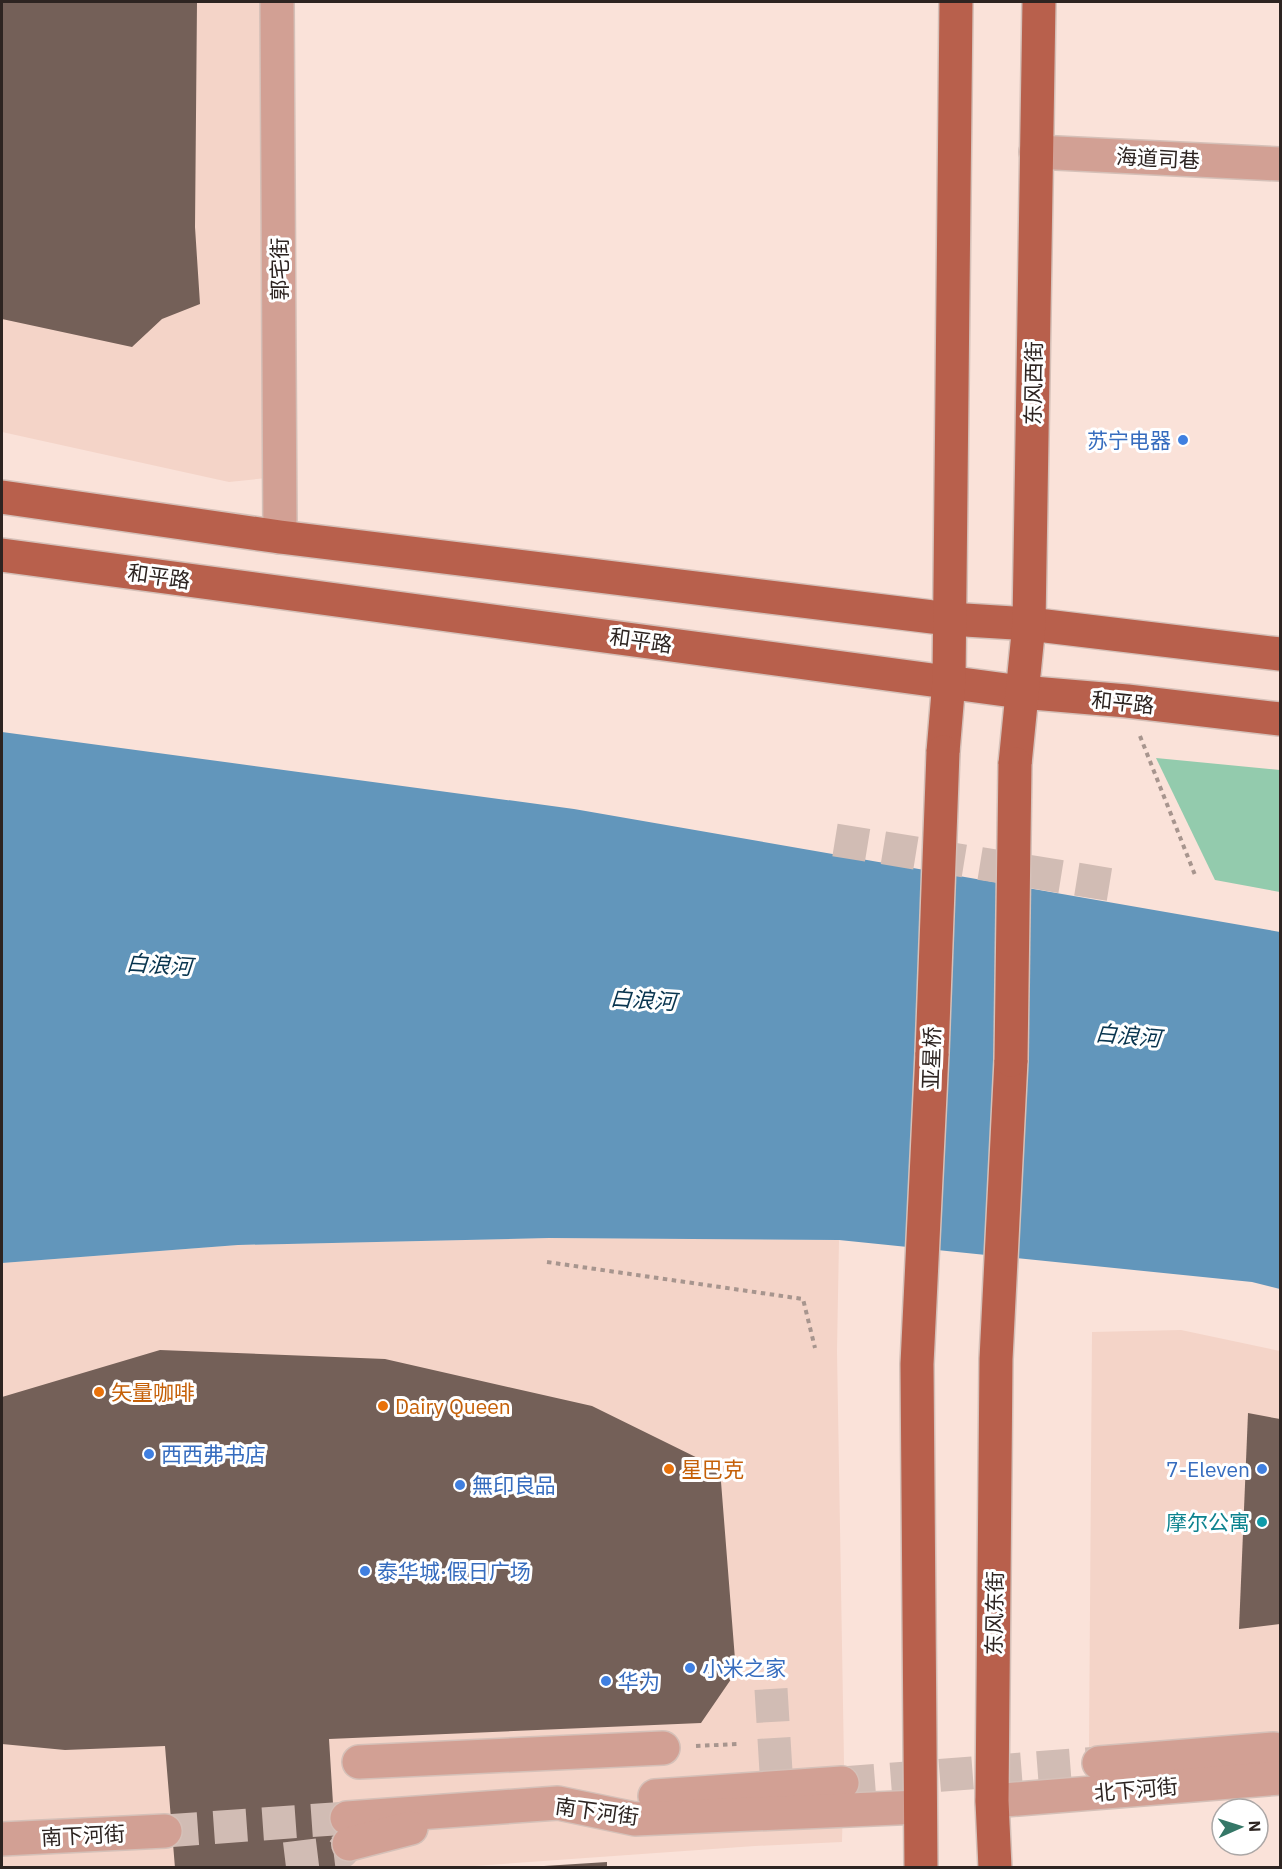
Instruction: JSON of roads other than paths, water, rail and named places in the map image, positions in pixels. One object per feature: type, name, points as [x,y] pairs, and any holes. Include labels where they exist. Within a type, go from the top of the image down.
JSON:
[{"type":"main road","points":[[949,681],[956,2]]},
{"type":"main road","name":"东风西街","points":[[996,1359],[1011,1060],[1015,764],[1029,624],[1039,2]]},
{"type":"main road","points":[[2,498],[280,537],[949,619],[1029,624],[1281,654]]},
{"type":"main road","name":"和平路","points":[[2,555],[1021,692],[1127,701],[1281,719]]},
{"type":"main road","name":"亚星桥","points":[[920,1807],[917,1364],[943,752],[949,681]]},
{"type":"main road","name":"东风东街","points":[[994,1868],[992,1801],[996,1359]]},
{"type":"main road","points":[[920,1807],[921,1868]]},
{"type":"street","name":"郭宅街","points":[[277,2],[280,537]]},
{"type":"street","name":"海道司巷","points":[[1036,152],[1281,164]]},
{"type":"street","points":[[359,1762],[663,1748]]},
{"type":"street","name":"北下河街","points":[[1099,1763],[1274,1749],[1281,1751]]},
{"type":"street","name":"北下河街","points":[[992,1801],[1281,1778]]},
{"type":"street","points":[[558,1803],[842,1783]]},
{"type":"street","name":"南下河街","points":[[348,1831],[482,1809],[558,1803],[635,1819],[920,1807]]},
{"type":"street","name":"南下河街","points":[[2,1839],[165,1831]]},
{"type":"water","name":"白浪河","points":[[2,732],[574,809],[1280,932],[1280,1289],[1252,1282],[839,1240],[549,1238],[238,1245],[2,1263]]},
{"type":"tunnel","points":[[835,840],[1113,885]]},
{"type":"tunnel","points":[[771,1689],[777,1788]]},
{"type":"tunnel","points":[[842,1783],[1099,1763]]},
{"type":"tunnel","points":[[165,1831],[347,1818]]},
{"type":"tunnel","points":[[285,1859],[342,1852],[349,1844]]},
{"type":"place","name":"苏宁电器","points":[[1183,440]]},
{"type":"place","name":"矢量咖啡","points":[[99,1392]]},
{"type":"place","name":"Dairy Queen","points":[[383,1406]]},
{"type":"place","name":"西西弗书店","points":[[149,1454]]},
{"type":"place","name":"星巴克","points":[[669,1469]]},
{"type":"place","name":"7-Eleven","points":[[1262,1469]]},
{"type":"place","name":"無印良品","points":[[460,1485]]},
{"type":"place","name":"摩尔公寓","points":[[1262,1522]]},
{"type":"place","name":"泰华城·假日广场","points":[[365,1571]]},
{"type":"place","name":"小米之家","points":[[690,1668]]},
{"type":"place","name":"华为","points":[[606,1681]]}]
